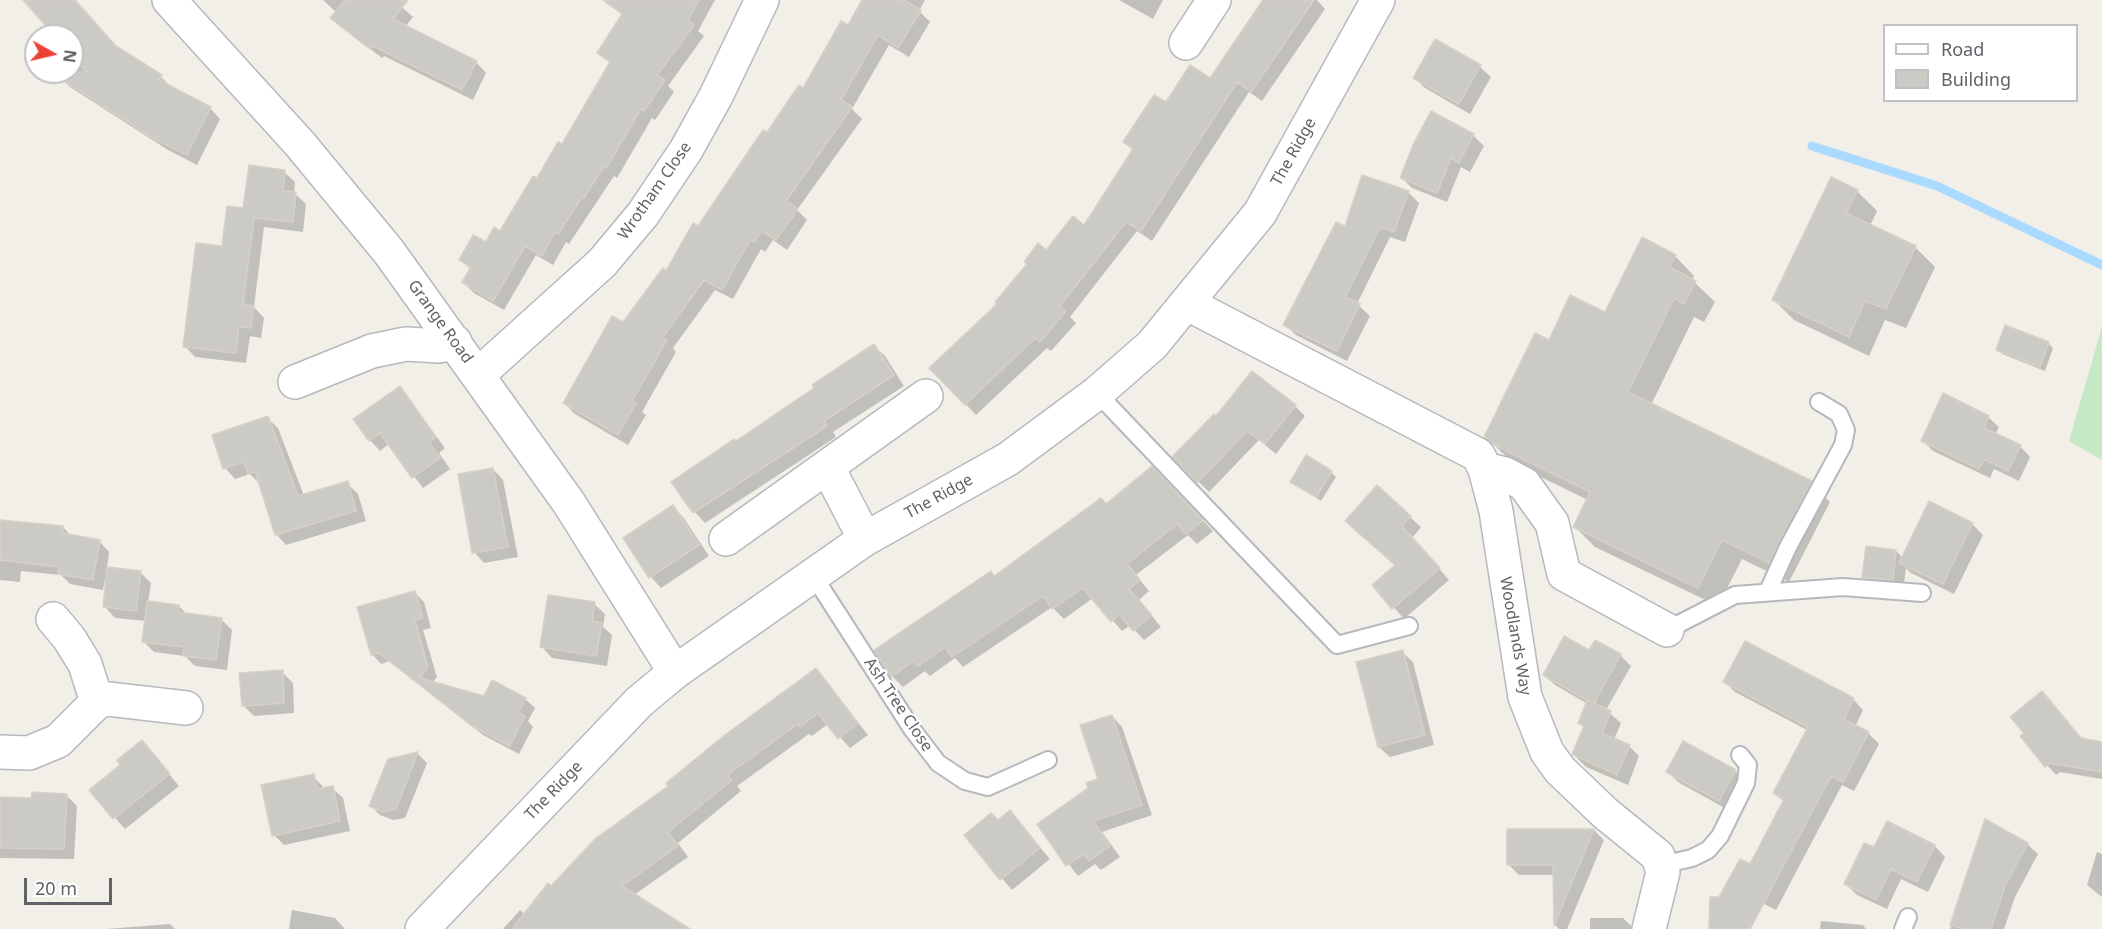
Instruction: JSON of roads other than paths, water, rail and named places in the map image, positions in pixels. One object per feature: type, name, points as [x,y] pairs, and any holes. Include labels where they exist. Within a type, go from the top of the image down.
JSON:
[{"type":"street","name":"Grange Road","points":[[169,0],[300,144],[389,252],[479,374],[569,503],[675,672]]},
{"type":"street","name":"Wrotham Close","points":[[479,374],[602,263],[643,214],[686,150],[711,105],[762,0]]},
{"type":"street","points":[[1186,43],[1214,0]]},
{"type":"street","name":"The Ridge","points":[[422,929],[639,702],[675,672],[865,539],[1008,459],[1097,393],[1152,345],[1188,304],[1260,213],[1378,0]]},
{"type":"street","name":"Woodlands Way","points":[[1188,304],[1478,455],[1485,469],[1496,511],[1525,697],[1547,752],[1560,770],[1605,813],[1650,848],[1662,865]]},
{"type":"street","points":[[295,382],[372,351],[406,344],[439,346],[455,342]]},
{"type":"street","points":[[726,539],[926,396]]},
{"type":"street","points":[[828,468],[865,539]]},
{"type":"street","name":"Woodlands Way","points":[[1485,469],[1505,474],[1524,484],[1552,523],[1564,573],[1667,630]]},
{"type":"street","points":[[53,620],[69,638],[85,664],[97,702]]},
{"type":"street","points":[[0,752],[29,753],[58,741],[97,702],[122,699],[186,708]]},
{"type":"street","points":[[1649,929],[1661,884],[1662,865]]},
{"type":"lane","points":[[1097,393],[1337,645],[1371,638],[1409,626]]},
{"type":"lane","points":[[1768,591],[1788,547],[1843,445],[1846,430],[1839,414],[1819,402]]},
{"type":"lane","name":"Ash Tree Close","points":[[813,575],[912,729],[938,763],[965,781],[988,787],[1048,760]]},
{"type":"lane","points":[[1667,630],[1735,595],[1843,587],[1922,593]]},
{"type":"lane","points":[[1662,865],[1708,850],[1720,836],[1746,783],[1748,765],[1740,755]]},
{"type":"waterway","points":[[1812,146],[1937,186],[2102,265]]}]
